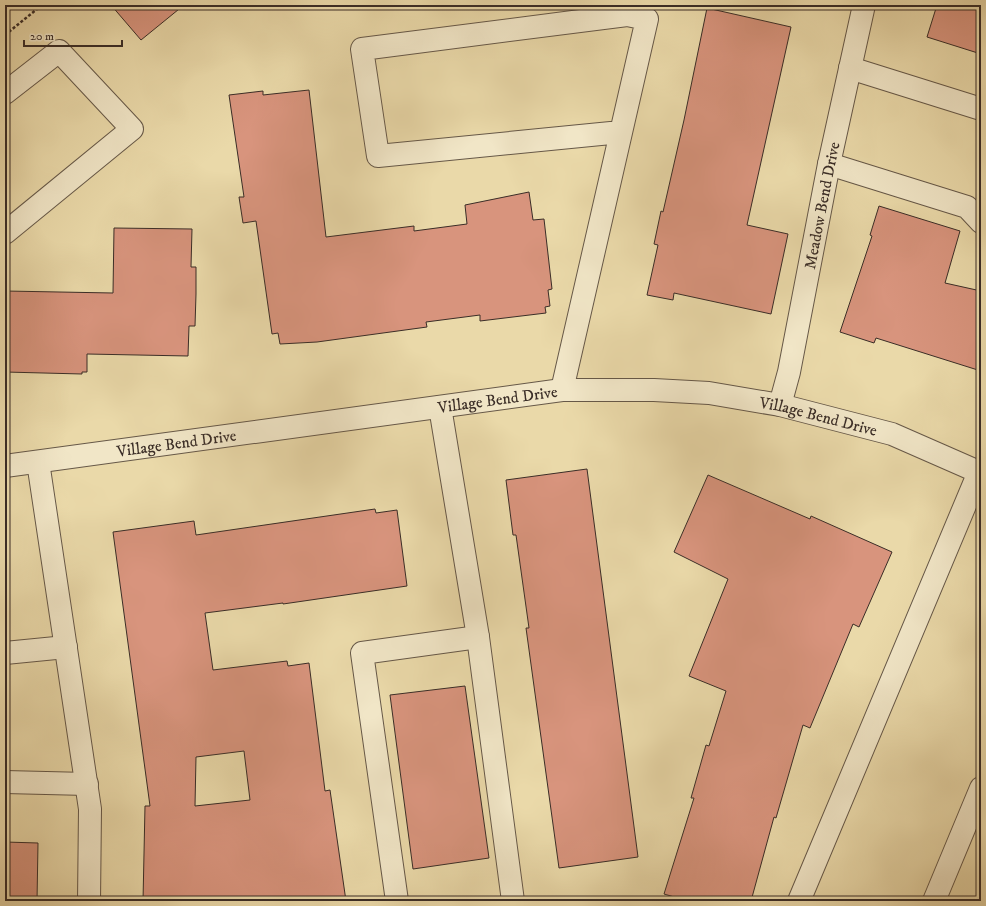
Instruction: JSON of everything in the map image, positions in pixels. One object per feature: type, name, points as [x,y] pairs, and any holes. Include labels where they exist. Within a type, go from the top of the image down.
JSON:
[{"type":"street","name":"Meadow Bend Drive","points":[[780,405],[789,372],[829,164],[864,5]]},
{"type":"street","points":[[562,390],[647,19],[627,15],[362,49],[378,156],[621,132]]},
{"type":"street","points":[[5,93],[59,51],[132,129],[5,233]]},
{"type":"street","points":[[850,68],[981,109]]},
{"type":"street","points":[[829,164],[967,208],[981,222]]},
{"type":"street","name":"Village Bend Drive","points":[[5,466],[562,390],[654,390],[709,393],[780,405],[892,434],[980,473]]},
{"type":"street","points":[[440,407],[478,637],[512,901]]},
{"type":"street","points":[[38,462],[90,809],[89,901]]},
{"type":"street","points":[[799,901],[980,473]]},
{"type":"street","points":[[397,901],[362,653],[478,637]]},
{"type":"street","points":[[5,653],[66,647]]},
{"type":"street","points":[[5,782],[87,784]]},
{"type":"street","points":[[934,901],[981,788]]},
{"type":"path","points":[[5,35],[42,5]]},
{"type":"building","points":[[111,5],[184,5],[141,40]]},
{"type":"building","points":[[937,5],[981,5],[981,54],[927,37]]},
{"type":"building","points":[[707,8],[791,27],[747,225],[788,234],[771,314],[674,293],[673,300],[647,295],[658,245],[654,244],[661,211],[663,212],[684,120]]},
{"type":"building","points":[[309,90],[326,237],[414,226],[414,231],[467,224],[465,205],[529,192],[533,220],[544,219],[552,289],[548,290],[550,306],[545,307],[546,313],[480,321],[480,315],[426,322],[427,327],[317,342],[280,344],[278,333],[272,334],[256,221],[243,223],[239,197],[244,197],[229,95],[263,91],[263,95]]},
{"type":"building","points":[[879,206],[960,231],[945,283],[981,291],[981,371],[876,338],[874,343],[840,332],[872,236],[870,235]]},
{"type":"building","points":[[114,228],[192,229],[191,267],[196,267],[195,326],[189,326],[188,356],[87,354],[87,372],[82,372],[82,374],[5,372],[5,291],[113,293]]},
{"type":"building","points":[[587,469],[638,857],[559,868],[526,628],[529,628],[516,535],[513,535],[506,480]]},
{"type":"building","points":[[708,475],[810,519],[811,516],[892,552],[859,627],[853,624],[810,728],[803,725],[776,818],[774,817],[751,901],[688,901],[664,894],[694,798],[691,798],[706,745],[709,746],[726,691],[689,676],[728,579],[674,552]]},
{"type":"building","points":[[375,509],[376,513],[397,510],[407,586],[283,604],[205,613],[213,670],[287,661],[288,666],[309,663],[325,791],[330,790],[346,901],[143,901],[145,806],[150,806],[113,532],[194,521],[196,535]],"holes":[[[244,751],[250,800],[195,806],[196,757]]]},
{"type":"building","points":[[465,686],[489,858],[413,869],[390,695]]},
{"type":"building","points":[[5,842],[38,843],[37,901],[5,901]]}]
